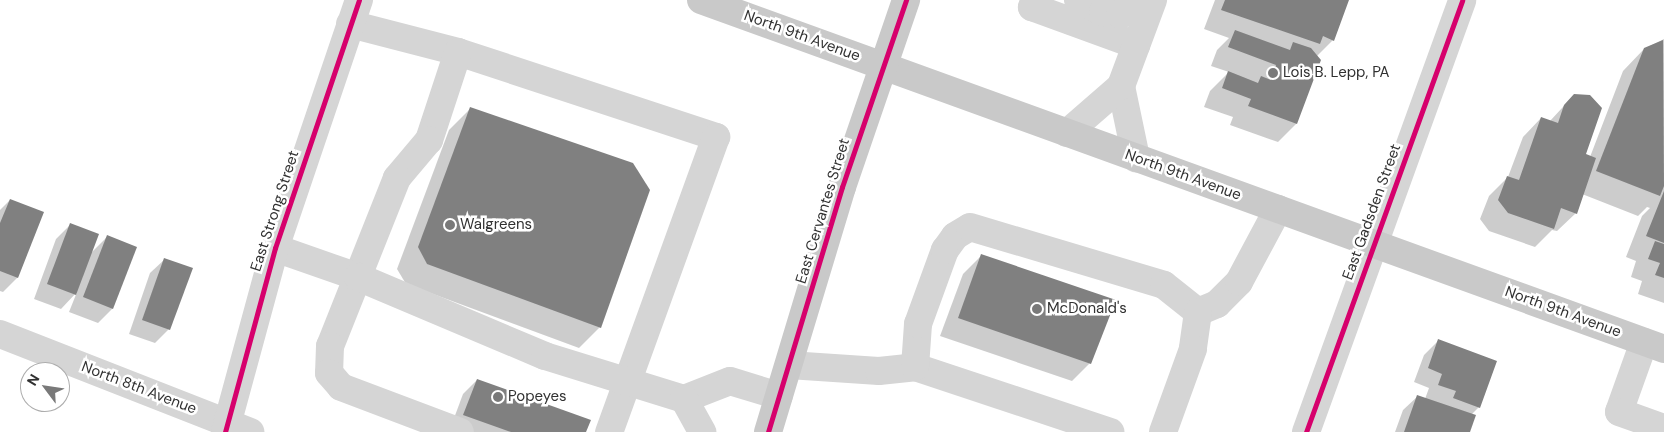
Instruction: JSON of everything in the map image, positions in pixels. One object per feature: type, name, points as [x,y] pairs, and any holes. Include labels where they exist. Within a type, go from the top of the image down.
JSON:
[{"type":"main road","name":"North 9th Avenue","points":[[701,0],[1654,345]]},
{"type":"main road","name":"East Cervantes Street","points":[[768,432],[842,187],[882,65],[906,0]]},
{"type":"street","points":[[1035,0],[1032,7],[1136,45]]},
{"type":"street","points":[[1078,0],[1103,12],[1120,15],[1136,0]]},
{"type":"street","points":[[1067,132],[1121,86],[1153,0]]},
{"type":"street","name":"East Gadsden Street","points":[[1306,432],[1462,0]]},
{"type":"street","points":[[354,12],[458,52],[716,137],[609,432]]},
{"type":"street","name":"East Strong Street","points":[[234,429],[275,248],[354,12]]},
{"type":"street","points":[[458,52],[429,140],[397,178],[330,346],[329,374],[341,387],[460,432]]},
{"type":"street","points":[[1121,86],[1136,158]]},
{"type":"street","points":[[1198,312],[1217,304],[1239,282],[1278,209]]},
{"type":"street","points":[[915,367],[918,324],[945,250],[955,236],[970,228],[1164,285],[1198,312]]},
{"type":"street","points":[[275,248],[358,277],[545,356],[684,399],[730,381],[779,396]]},
{"type":"street","points":[[1163,432],[1193,349],[1198,312]]},
{"type":"street","name":"North 8th Avenue","points":[[0,334],[234,429]]},
{"type":"street","points":[[1654,345],[1618,412],[1664,428]]},
{"type":"street","points":[[789,365],[879,371],[915,367],[1110,432]]},
{"type":"street","points":[[684,399],[702,432]]},
{"type":"building","points":[[1225,0],[1349,0],[1334,41],[1323,36],[1320,44],[1221,10]]},
{"type":"building","points":[[1235,30],[1290,50],[1293,42],[1311,48],[1321,60],[1297,124],[1248,106],[1251,99],[1222,88],[1228,71],[1258,83],[1261,76],[1271,80],[1276,65],[1228,47]]},
{"type":"building","points":[[1663,40],[1664,186],[1660,196],[1596,171],[1644,48]]},
{"type":"building","points":[[1574,94],[1590,95],[1602,108],[1586,154],[1596,158],[1577,214],[1561,208],[1554,229],[1508,213],[1498,200],[1507,176],[1519,180],[1541,117],[1558,123],[1564,105]]},
{"type":"building","name":"Walgreens","points":[[470,107],[633,163],[650,190],[601,328],[427,264],[418,247]]},
{"type":"building","points":[[1664,191],[1664,243],[1646,236]]},
{"type":"building","points":[[10,199],[44,212],[18,278],[0,271],[0,223]]},
{"type":"building","points":[[70,223],[99,234],[76,295],[47,284]]},
{"type":"building","points":[[107,235],[137,247],[113,309],[83,297]]},
{"type":"building","points":[[1655,241],[1664,244],[1664,278],[1655,275],[1660,263],[1648,259]]},
{"type":"building","name":"McDonald's","points":[[981,254],[1116,300],[1091,364],[958,318]]},
{"type":"building","points":[[164,258],[193,268],[170,330],[142,320]]},
{"type":"building","points":[[1438,339],[1497,361],[1480,408],[1453,398],[1456,391],[1438,385],[1442,374],[1428,368]]},
{"type":"building","name":"Popeyes","points":[[477,379],[591,420],[586,432],[511,432],[463,415]]},
{"type":"building","points":[[1417,395],[1476,415],[1470,432],[1404,432]]},
{"type":"cycle path","points":[[225,432],[275,248],[359,0]]},
{"type":"cycle path","points":[[768,432],[842,187],[906,0]]},
{"type":"cycle path","points":[[1306,432],[1462,0]]},
{"type":"place","name":"Lois B. Lepp, PA","points":[[1273,73]]},
{"type":"place","name":"Walgreens","points":[[450,225]]},
{"type":"place","name":"McDonald's","points":[[1037,309]]},
{"type":"place","name":"Popeyes","points":[[498,397]]}]
